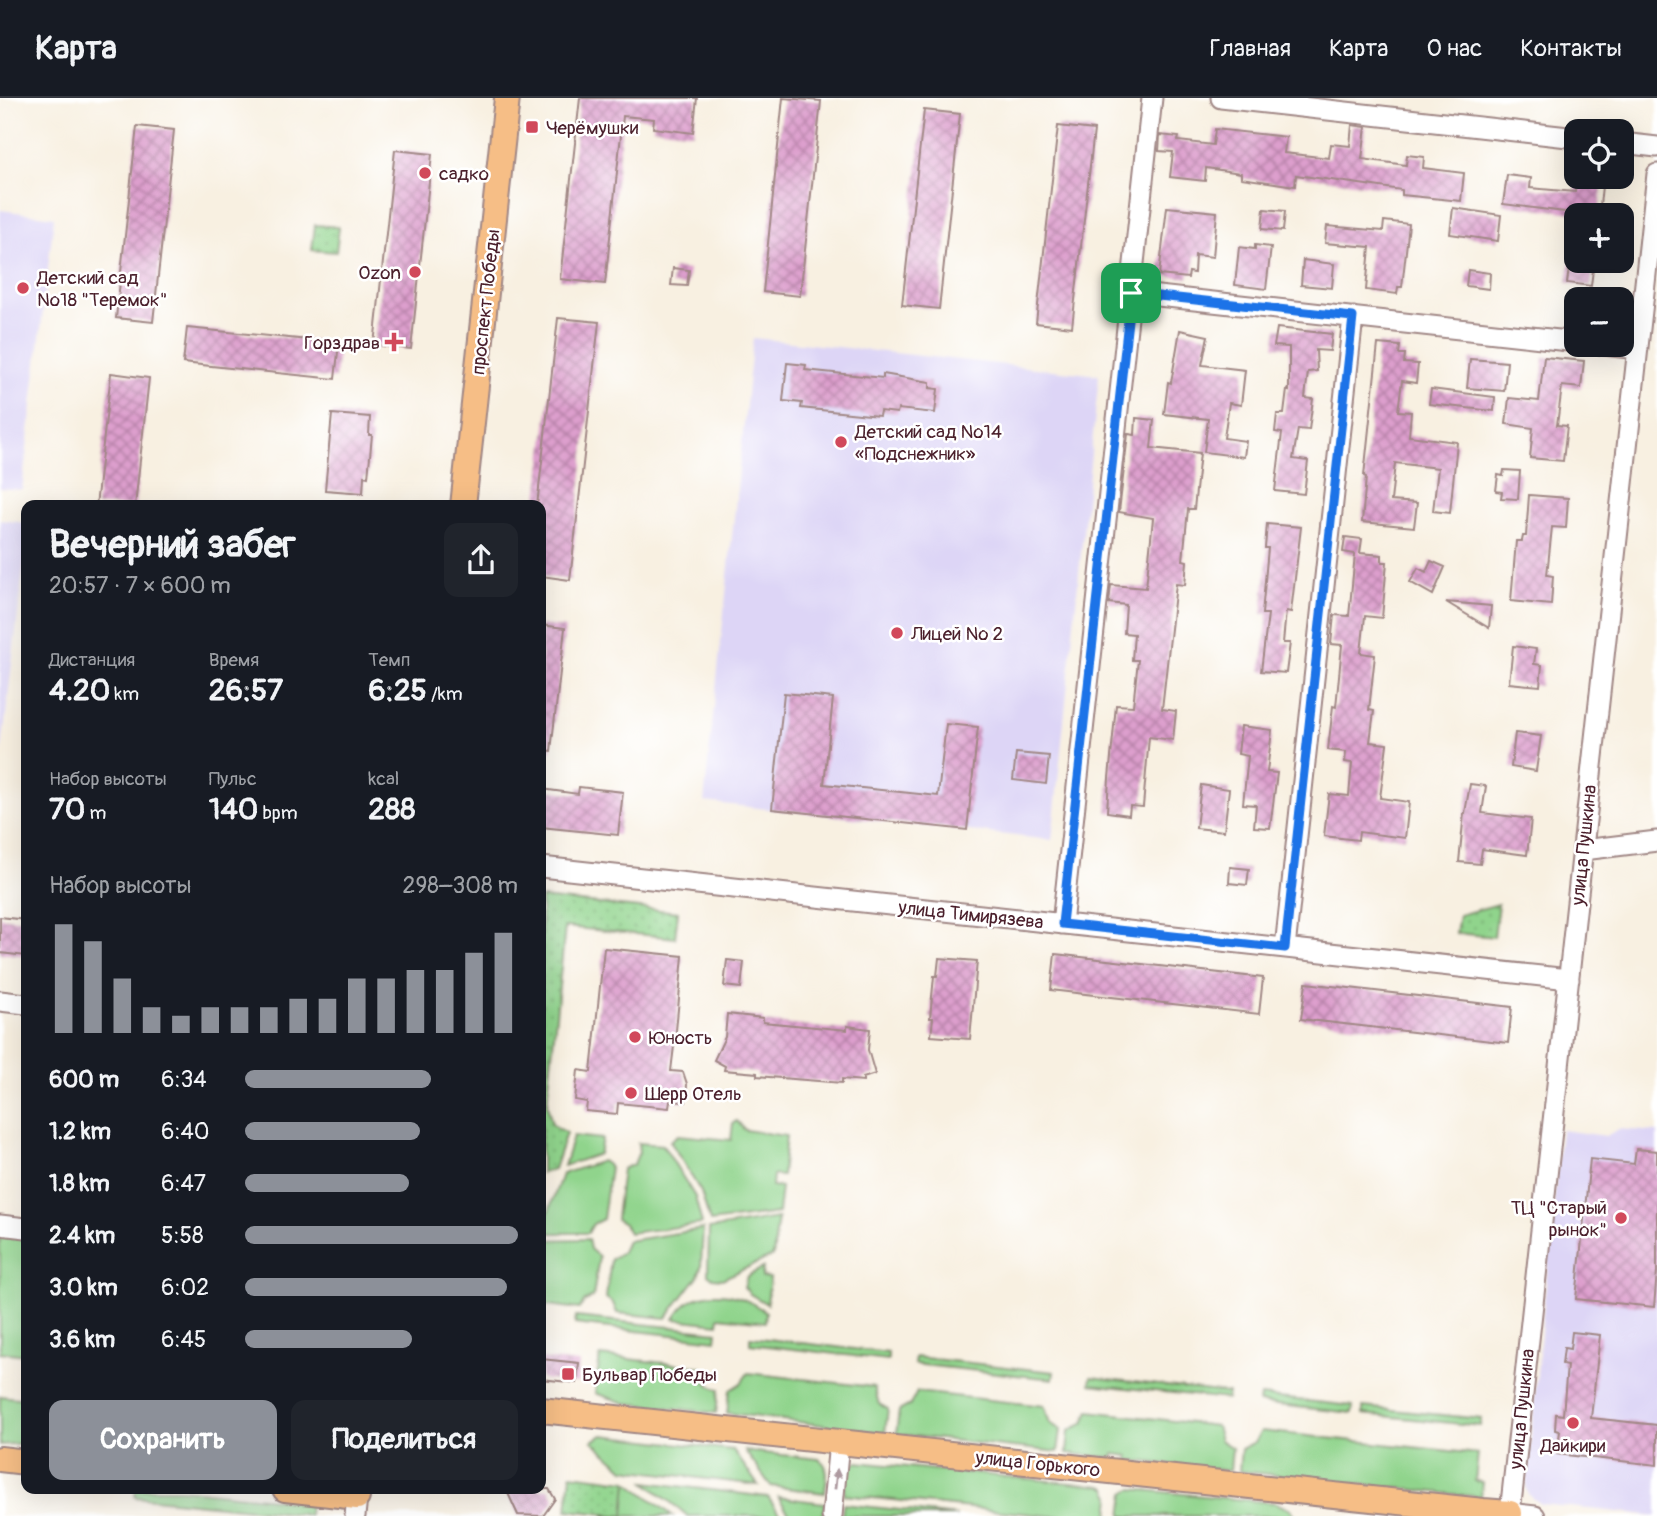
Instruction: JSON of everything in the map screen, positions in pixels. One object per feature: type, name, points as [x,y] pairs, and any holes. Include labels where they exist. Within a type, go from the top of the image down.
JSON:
[{"type":"main road","name":"проспект Победы","points":[[464,500],[507,98]]},
{"type":"main road","name":"улица Горького","points":[[546,1411],[1509,1515]]},
{"type":"main road","points":[[0,1459],[21,1461]]},
{"type":"main road","points":[[315,1494],[357,1501]]},
{"type":"street","points":[[1062,924],[1152,98]]},
{"type":"street","points":[[1222,98],[1564,137]]},
{"type":"street","points":[[1634,144],[1657,147]]},
{"type":"street","name":"улица Пушкина","points":[[1509,1515],[1657,174]]},
{"type":"street","points":[[1131,293],[1564,341]]},
{"type":"street","points":[[1285,948],[1353,317]]},
{"type":"street","points":[[1634,349],[1638,349]]},
{"type":"street","points":[[1583,850],[1657,841]]},
{"type":"street","name":"улица Тимирязева","points":[[546,868],[1569,979]]},
{"type":"street","points":[[0,1001],[21,1003]]},
{"type":"street","points":[[0,1225],[21,1227]]},
{"type":"street","points":[[832,1516],[839,1443]]},
{"type":"street","name":"улица Горького","points":[[1509,1515],[1535,1516]]},
{"type":"shaded area","name":"Детский сад №18 \"Теремок\"","points":[[0,210],[54,217],[22,490],[0,488]]},
{"type":"shaded area","name":"Лицей № 2","points":[[753,338],[1099,375],[1052,840],[704,802]]},
{"type":"shaded area","points":[[0,520],[21,522],[21,589],[0,764]]},
{"type":"shaded area","points":[[1619,1129],[1657,1132],[1657,1516],[1541,1504],[1528,1494],[1526,1487],[1561,1130],[1606,1136]]},
{"type":"green space","points":[[315,225],[339,227],[336,252],[312,250]]},
{"type":"green space","points":[[546,899],[678,912],[675,938],[565,927],[547,1104],[552,1124],[566,1133],[554,1169],[546,1171]]},
{"type":"green space","points":[[1498,904],[1494,937],[1456,933],[1459,915]]},
{"type":"green space","points":[[737,1121],[745,1130],[786,1136],[782,1176],[773,1175],[772,1186],[781,1187],[778,1213],[710,1222],[701,1192],[670,1141],[678,1135],[731,1140],[733,1123]]},
{"type":"green space","points":[[573,1136],[602,1139],[599,1154],[564,1166]]},
{"type":"green space","points":[[638,1143],[663,1145],[695,1197],[702,1224],[629,1233],[624,1224],[616,1219],[622,1169],[634,1164],[639,1152]]},
{"type":"green space","points":[[602,1161],[610,1167],[603,1219],[593,1224],[588,1233],[546,1233],[546,1219],[562,1174]]},
{"type":"green space","points":[[778,1218],[773,1256],[722,1279],[708,1274],[709,1229]]},
{"type":"green space","points":[[703,1229],[698,1276],[666,1318],[617,1313],[613,1303],[606,1298],[611,1259],[622,1252],[627,1241]]},
{"type":"green space","points":[[0,1234],[21,1236],[21,1354],[0,1352]]},
{"type":"green space","points":[[588,1239],[590,1249],[599,1257],[593,1297],[585,1301],[579,1309],[546,1305],[546,1240]]},
{"type":"green space","points":[[763,1268],[762,1277],[770,1278],[767,1304],[744,1287],[747,1276]]},
{"type":"green space","points":[[713,1294],[735,1296],[753,1304],[766,1312],[765,1322],[719,1317],[718,1324],[674,1319],[690,1301]]},
{"type":"green space","points":[[576,1317],[717,1332],[716,1340],[575,1324]]},
{"type":"green space","points":[[750,1337],[888,1353],[888,1360],[750,1344]]},
{"type":"green space","points":[[600,1356],[701,1367],[707,1382],[719,1390],[716,1413],[625,1403],[595,1393]]},
{"type":"green space","points":[[915,1357],[1054,1372],[1053,1379],[914,1364]]},
{"type":"green space","points":[[748,1373],[874,1387],[879,1404],[888,1409],[885,1433],[727,1413],[730,1390],[741,1383]]},
{"type":"green space","points":[[1091,1377],[1228,1393],[1227,1399],[1090,1384]]},
{"type":"green space","points":[[917,1392],[1044,1406],[1050,1423],[1061,1430],[1058,1452],[896,1434],[899,1411],[910,1405]]},
{"type":"green space","points":[[0,1396],[21,1398],[21,1443],[0,1445]]},
{"type":"green space","points":[[1260,1396],[1353,1406],[1352,1413],[1259,1403]]},
{"type":"green space","points":[[1363,1407],[1481,1419],[1480,1426],[1363,1414]]},
{"type":"green space","points":[[1089,1411],[1216,1426],[1220,1440],[1232,1448],[1230,1471],[1129,1460],[1129,1456],[1114,1454],[1113,1458],[1067,1453],[1069,1431],[1084,1423]]},
{"type":"green space","points":[[1261,1431],[1478,1454],[1475,1481],[1482,1482],[1481,1497],[1239,1471],[1241,1449],[1255,1442]]},
{"type":"green space","points":[[603,1435],[733,1450],[758,1485],[624,1469],[592,1441]]},
{"type":"green space","points":[[745,1451],[819,1459],[826,1470],[825,1493],[771,1486]]},
{"type":"green space","points":[[857,1462],[1102,1486],[1107,1488],[1111,1496],[1109,1516],[1050,1516],[844,1495],[848,1466]]},
{"type":"green space","points":[[571,1474],[627,1481],[624,1516],[567,1510]]},
{"type":"green space","points":[[627,1481],[673,1516],[623,1516]]},
{"type":"green space","points":[[645,1482],[768,1497],[781,1516],[688,1516]]},
{"type":"green space","points":[[1132,1489],[1276,1503],[1291,1510],[1294,1516],[1122,1516],[1125,1493]]},
{"type":"green space","points":[[135,1494],[227,1494],[310,1503],[309,1515],[135,1497]]},
{"type":"green space","points":[[778,1497],[825,1503],[823,1516],[791,1516]]},
{"type":"green space","points":[[843,1504],[957,1516],[842,1516]]},
{"type":"building","points":[[580,98],[697,98],[693,133],[653,128],[654,119],[623,116],[605,284],[560,279]]},
{"type":"building","points":[[783,98],[821,101],[800,296],[763,292]]},
{"type":"building","points":[[924,110],[960,114],[939,309],[902,305]]},
{"type":"building","points":[[1352,125],[1366,127],[1362,159],[1406,165],[1407,155],[1424,157],[1423,168],[1464,173],[1461,201],[1402,195],[1402,190],[1296,175],[1295,186],[1241,178],[1241,173],[1206,168],[1205,181],[1170,177],[1173,152],[1159,151],[1160,135],[1179,137],[1178,141],[1213,145],[1215,129],[1286,137],[1284,153],[1329,158],[1331,144],[1350,146]]},
{"type":"building","points":[[137,126],[174,130],[153,322],[116,318]]},
{"type":"building","points":[[1058,126],[1094,130],[1072,327],[1036,323]]},
{"type":"building","points":[[395,150],[432,154],[411,349],[374,345]]},
{"type":"building","points":[[1507,175],[1531,178],[1530,188],[1575,192],[1575,189],[1602,189],[1600,203],[1564,203],[1564,212],[1503,204]]},
{"type":"building","points":[[1167,207],[1217,212],[1213,257],[1195,255],[1194,273],[1189,272],[1188,278],[1159,275]]},
{"type":"building","points":[[1453,208],[1501,215],[1498,241],[1450,234]]},
{"type":"building","points":[[1264,209],[1285,211],[1283,231],[1262,229]]},
{"type":"building","points":[[1384,221],[1409,224],[1402,287],[1398,287],[1397,294],[1366,290],[1370,247],[1325,243],[1327,226],[1383,231]]},
{"type":"building","points":[[1255,245],[1271,247],[1266,289],[1235,285],[1239,247],[1255,249]]},
{"type":"building","points":[[1303,260],[1334,264],[1332,288],[1301,285]]},
{"type":"building","points":[[673,268],[689,270],[687,286],[671,285]]},
{"type":"building","points":[[1468,270],[1490,273],[1489,289],[1466,286]]},
{"type":"building","points":[[1568,273],[1593,273],[1591,286],[1567,283]]},
{"type":"building","points":[[558,318],[599,322],[570,580],[546,577],[546,500],[538,500]]},
{"type":"building","points":[[187,328],[339,343],[335,379],[183,363]]},
{"type":"building","points":[[1277,328],[1332,334],[1330,351],[1316,350],[1317,371],[1308,372],[1305,398],[1313,399],[1309,430],[1298,429],[1293,459],[1308,461],[1304,494],[1275,491],[1282,433],[1275,432],[1277,414],[1284,414],[1287,390],[1289,391],[1289,347],[1274,346]]},
{"type":"building","points":[[1180,330],[1208,336],[1202,365],[1245,370],[1241,405],[1229,403],[1224,438],[1246,441],[1244,457],[1204,452],[1208,419],[1164,414]]},
{"type":"building","points":[[1378,344],[1400,346],[1399,354],[1405,354],[1404,363],[1418,364],[1416,383],[1402,381],[1398,411],[1411,412],[1409,436],[1457,442],[1450,513],[1433,511],[1438,468],[1395,463],[1391,501],[1417,503],[1414,527],[1362,522],[1364,476]]},
{"type":"building","points":[[1544,357],[1584,361],[1581,388],[1562,386],[1557,425],[1567,426],[1563,461],[1530,458],[1533,428],[1506,424],[1509,398],[1539,401]]},
{"type":"building","points":[[1470,359],[1507,362],[1504,391],[1467,388]]},
{"type":"building","points":[[787,363],[806,365],[805,370],[883,378],[883,374],[930,382],[930,388],[938,389],[935,413],[898,409],[897,413],[880,411],[879,416],[801,408],[802,403],[783,401]]},
{"type":"building","points":[[111,373],[149,378],[136,500],[97,500]]},
{"type":"building","points":[[1431,389],[1495,397],[1494,411],[1429,404]]},
{"type":"building","points":[[332,414],[370,417],[369,435],[372,435],[368,477],[364,476],[363,493],[325,490]]},
{"type":"building","points":[[1136,418],[1154,420],[1151,448],[1200,453],[1194,509],[1188,509],[1183,560],[1187,561],[1185,585],[1176,584],[1162,709],[1176,711],[1173,740],[1149,737],[1143,807],[1130,806],[1129,815],[1107,812],[1116,705],[1133,706],[1138,660],[1132,660],[1134,634],[1124,633],[1126,605],[1109,603],[1111,585],[1146,588],[1153,518],[1119,512],[1128,434],[1135,435]]},
{"type":"building","points":[[1504,470],[1520,471],[1518,499],[1501,498],[1502,492],[1496,491],[1498,475],[1503,476]]},
{"type":"building","points":[[1529,495],[1568,498],[1566,528],[1552,527],[1547,575],[1553,576],[1551,605],[1511,601],[1516,541],[1522,541],[1523,536],[1526,536]]},
{"type":"building","points":[[1267,524],[1301,527],[1291,612],[1286,611],[1283,643],[1290,643],[1286,673],[1261,671],[1268,614],[1262,614],[1268,548],[1265,548]]},
{"type":"building","points":[[1345,537],[1362,539],[1360,553],[1382,555],[1382,562],[1387,562],[1382,618],[1365,616],[1361,653],[1375,655],[1369,710],[1374,711],[1370,742],[1387,744],[1380,798],[1409,802],[1405,838],[1359,832],[1358,840],[1324,836],[1329,794],[1349,796],[1352,763],[1345,762],[1346,752],[1328,750],[1333,706],[1336,707],[1342,645],[1331,644],[1334,615],[1349,616],[1355,554],[1343,552]]},
{"type":"building","points":[[1431,561],[1445,567],[1433,595],[1410,582],[1418,568],[1426,572]]},
{"type":"building","points":[[1446,602],[1491,606],[1489,628]]},
{"type":"building","points":[[546,626],[565,628],[551,751],[546,750]]},
{"type":"building","points":[[1513,646],[1536,649],[1534,664],[1542,665],[1540,686],[1509,683]]},
{"type":"building","points":[[784,693],[833,698],[824,784],[938,796],[946,724],[978,727],[967,830],[772,809]]},
{"type":"building","points":[[1241,726],[1272,730],[1267,772],[1277,773],[1270,828],[1254,827],[1256,805],[1243,804],[1248,756],[1238,754]]},
{"type":"building","points":[[1515,733],[1541,736],[1536,771],[1511,767]]},
{"type":"building","points":[[1016,753],[1049,756],[1046,784],[1013,780]]},
{"type":"building","points":[[1470,784],[1486,786],[1482,813],[1531,819],[1527,855],[1482,849],[1480,864],[1459,862]]},
{"type":"building","points":[[1201,785],[1229,789],[1224,831],[1196,828]]},
{"type":"building","points":[[579,787],[623,792],[618,835],[546,828],[546,790],[578,794]]},
{"type":"building","points":[[1230,867],[1249,869],[1247,885],[1229,883]]},
{"type":"building","points":[[0,917],[21,919],[21,955],[0,953]]},
{"type":"building","name":"Юность","points":[[604,948],[683,956],[675,1041],[672,1040],[674,1046],[671,1071],[683,1072],[687,1084],[686,1102],[670,1101],[669,1108],[618,1103],[617,1114],[586,1111],[587,1102],[575,1100],[578,1070],[591,1072]]},
{"type":"building","points":[[1055,954],[1263,978],[1259,1014],[1051,990]]},
{"type":"building","points":[[939,958],[977,961],[970,1039],[931,1036],[934,976],[937,976]]},
{"type":"building","points":[[727,960],[744,962],[741,988],[724,986]]},
{"type":"building","points":[[1306,983],[1512,1007],[1508,1043],[1301,1019]]},
{"type":"building","points":[[727,1014],[763,1018],[763,1022],[847,1030],[847,1026],[870,1029],[868,1050],[875,1074],[863,1078],[863,1081],[842,1079],[842,1083],[757,1076],[757,1073],[724,1070],[725,1066],[714,1060],[725,1037]]},
{"type":"building","name":"ТЦ \"Старый рынок\"","points":[[1636,1149],[1657,1151],[1657,1272],[1654,1307],[1576,1299],[1590,1159],[1634,1164]]},
{"type":"building","points":[[1572,1332],[1600,1335],[1591,1418],[1657,1425],[1657,1465],[1557,1454],[1560,1431],[1555,1430],[1556,1414],[1563,1415],[1567,1365],[1562,1364],[1564,1348],[1570,1349]]},
{"type":"building","points":[[546,1360],[579,1363],[577,1383],[546,1380]]},
{"type":"building","points":[[546,1489],[549,1489],[555,1499],[543,1516],[518,1515],[508,1494],[546,1494]]},
{"type":"place","name":"Черёмушки","points":[[532,127]]},
{"type":"place","name":"садко","points":[[425,173]]},
{"type":"place","name":"Ozon","points":[[415,272]]},
{"type":"place","name":"Детский сад №18 \"Теремок\"","points":[[23,288]]},
{"type":"place","name":"Горздрав","points":[[394,342]]},
{"type":"place","name":"Детский сад №14 «Подснежник»","points":[[841,442]]},
{"type":"place","name":"Лицей № 2","points":[[897,633]]},
{"type":"place","name":"Юность","points":[[635,1037]]},
{"type":"place","name":"Шерр Отель","points":[[631,1093]]},
{"type":"place","name":"ТЦ \"Старый рынок\"","points":[[1621,1218]]},
{"type":"place","name":"Бульвар Победы","points":[[568,1374]]},
{"type":"place","name":"Дайкири","points":[[1573,1423]]},
{"type":"route","points":[[1131,293],[1353,317],[1285,948],[1062,924],[1131,293]]}]
